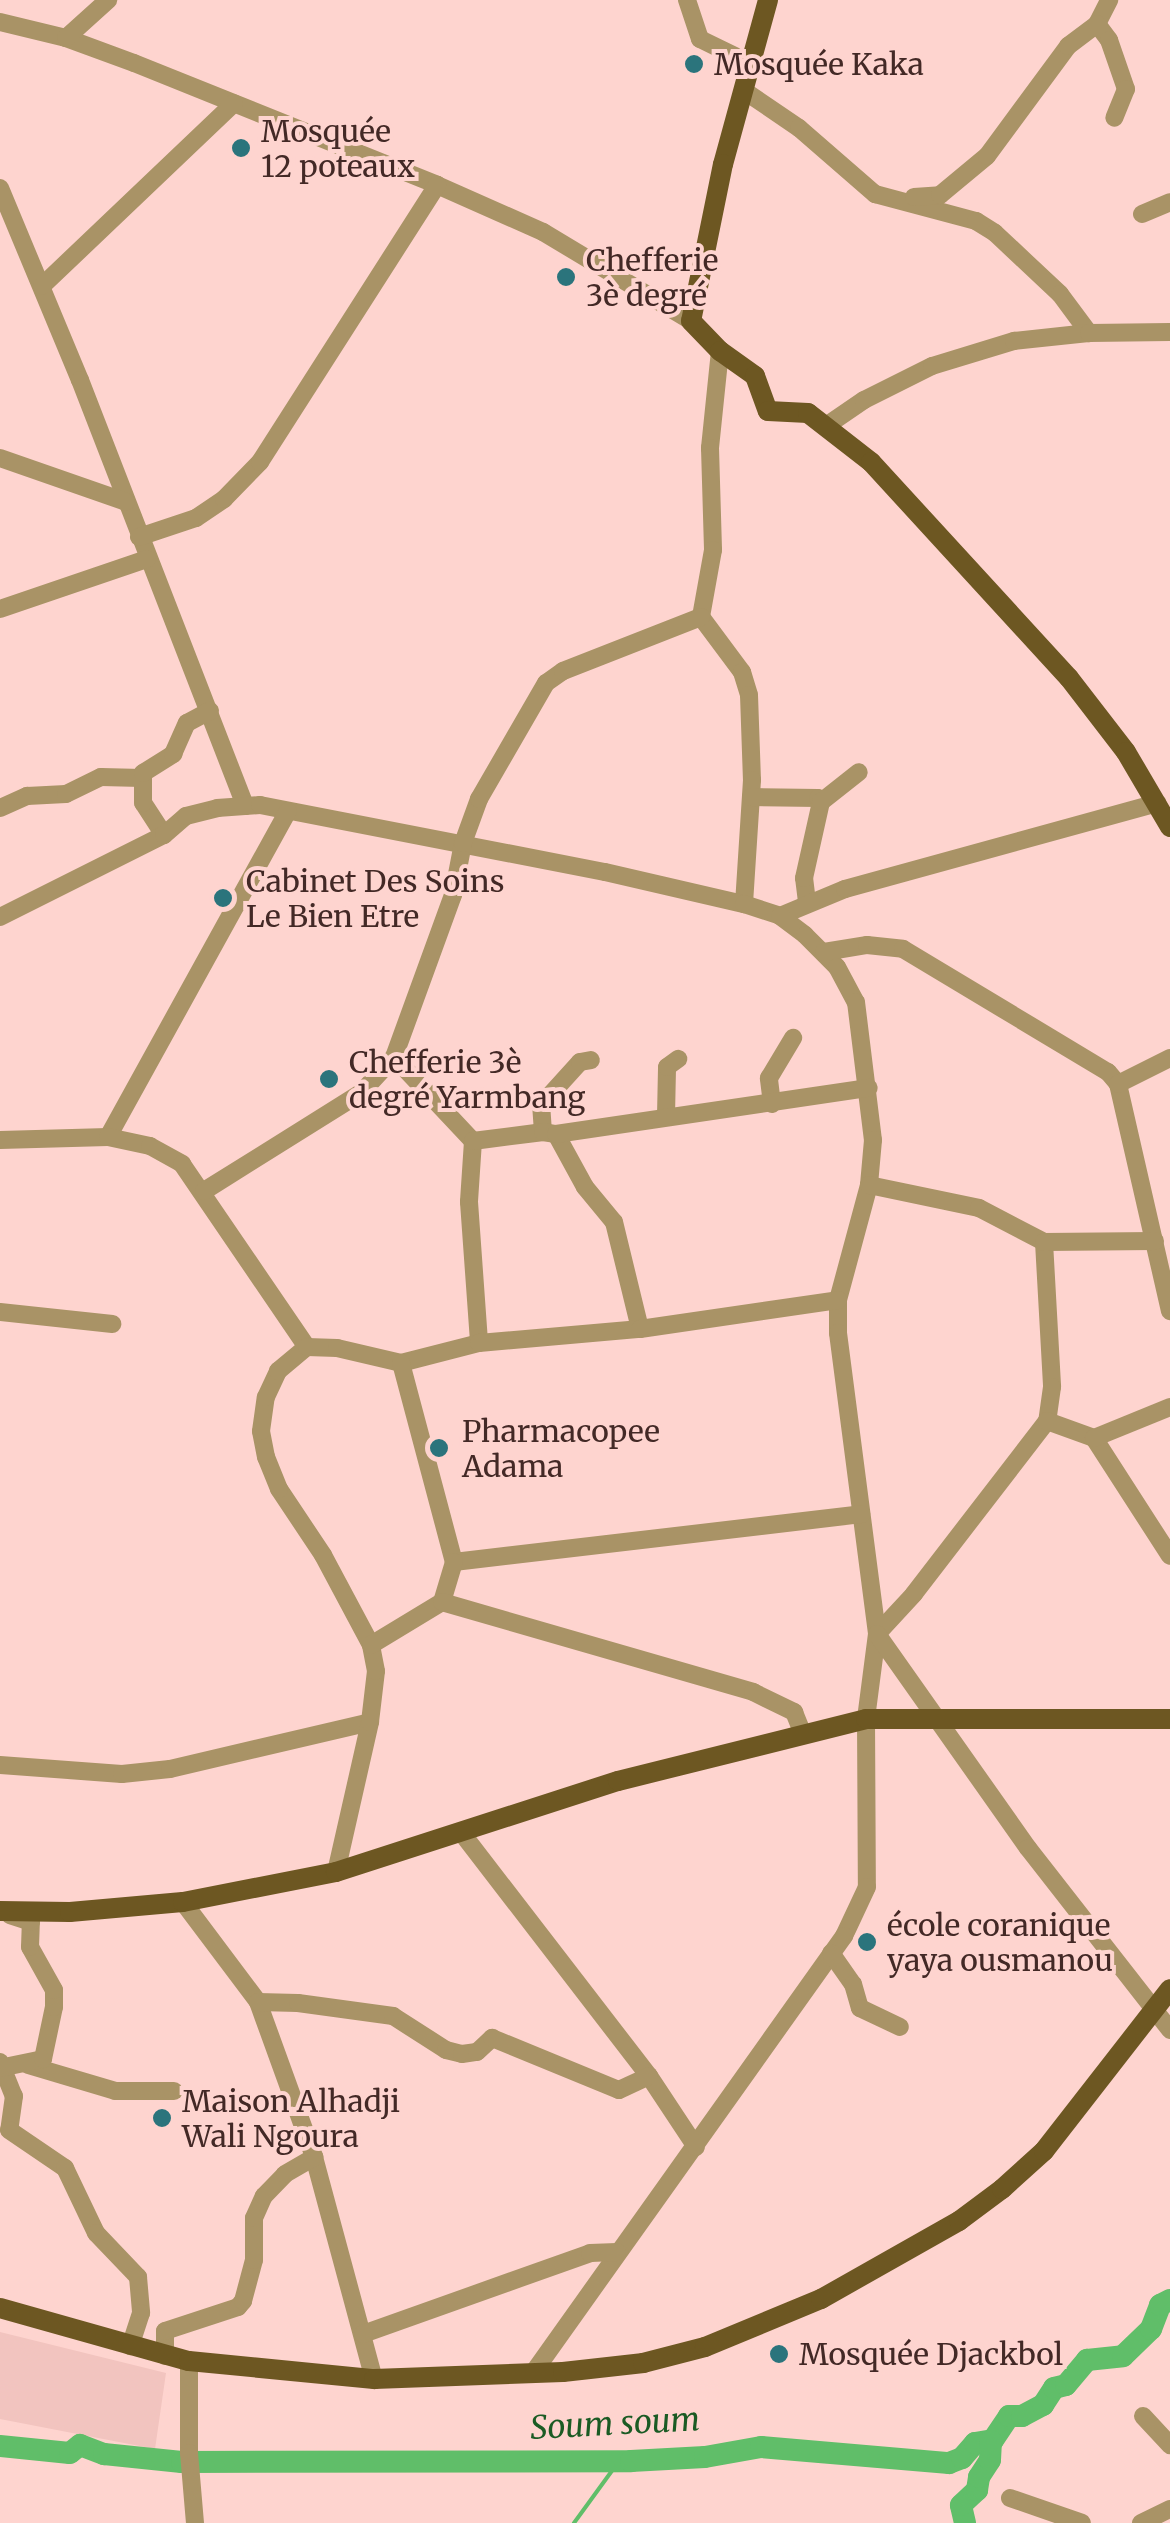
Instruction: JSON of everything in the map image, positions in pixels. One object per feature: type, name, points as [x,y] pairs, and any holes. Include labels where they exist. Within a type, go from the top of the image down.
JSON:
[{"type":"main road","points":[[768,0],[746,92],[723,164],[691,322],[720,351],[754,376],[768,411],[808,413],[870,462],[1058,664],[1126,752],[1170,827]]},
{"type":"main road","points":[[0,1911],[70,1912],[183,1902],[336,1872],[618,1781],[866,1720],[1170,1719]]},
{"type":"main road","points":[[0,2308],[189,2361],[374,2379],[643,2364],[706,2347],[821,2299],[959,2221],[1044,2151],[1170,1990]]},
{"type":"street","points":[[66,38],[108,0]]},
{"type":"street","points":[[687,0],[700,39],[735,56]]},
{"type":"street","points":[[746,92],[800,128],[874,194],[888,200],[940,195],[987,156],[1068,46],[1097,24],[1109,0]]},
{"type":"street","points":[[0,22],[66,38],[437,185],[543,232],[691,322]]},
{"type":"street","points":[[1097,24],[1110,40],[1126,88],[1114,118]]},
{"type":"street","points":[[42,286],[234,103]]},
{"type":"street","points":[[139,537],[196,518],[224,499],[260,462],[437,185]]},
{"type":"street","points":[[0,188],[245,806]]},
{"type":"street","points":[[898,198],[976,220],[996,233],[1060,294],[1090,333]]},
{"type":"street","points":[[1142,214],[1170,202]]},
{"type":"street","points":[[826,426],[864,400],[932,366],[1014,341],[1090,333],[1170,332]]},
{"type":"street","points":[[720,351],[710,448],[713,550],[700,617],[742,672],[749,695],[751,797],[744,904]]},
{"type":"street","points":[[0,458],[126,502]]},
{"type":"street","points":[[0,608],[147,559]]},
{"type":"street","points":[[204,1191],[361,1093],[394,1058],[453,895],[463,844],[480,799],[546,682],[564,671],[700,617]]},
{"type":"street","points":[[164,835],[143,804],[142,778],[150,767],[173,754],[187,723],[210,711]]},
{"type":"street","points":[[808,902],[804,878],[821,802],[860,772]]},
{"type":"street","points":[[0,808],[27,796],[66,794],[101,778],[142,778]]},
{"type":"street","points":[[751,797],[818,798],[821,802]]},
{"type":"street","points":[[780,916],[808,902],[1156,803]]},
{"type":"street","points":[[0,917],[164,835],[186,816],[245,806],[463,844],[744,904],[780,916],[824,952],[856,1002],[873,1140],[869,1185],[838,1300],[848,1434],[877,1634],[866,1720],[867,1887],[860,1909],[831,1953],[532,2373]]},
{"type":"street","points":[[108,1137],[288,812]]},
{"type":"street","points":[[824,952],[867,945],[903,949],[1108,1072],[1118,1084],[1170,1311]]},
{"type":"street","points":[[772,1104],[769,1078],[793,1038]]},
{"type":"street","points":[[394,1058],[474,1141],[469,1202],[480,1343]]},
{"type":"street","points":[[1118,1084],[1170,1058]]},
{"type":"street","points":[[666,1116],[667,1068],[678,1059]]},
{"type":"street","points":[[591,1060],[580,1062],[542,1105],[549,1133],[584,1187],[614,1222],[640,1329]]},
{"type":"street","points":[[474,1141],[869,1088]]},
{"type":"street","points":[[0,1140],[108,1137],[150,1146],[182,1164],[308,1347],[401,1364],[480,1343],[640,1329],[838,1300]]},
{"type":"street","points":[[869,1185],[979,1208],[1044,1242],[1155,1241]]},
{"type":"street","points":[[877,1634],[914,1594],[1048,1420],[1052,1387],[1044,1242]]},
{"type":"street","points":[[0,1312],[112,1324]]},
{"type":"street","points":[[308,1347],[278,1372],[266,1398],[261,1431],[279,1489],[323,1555],[372,1645],[376,1672],[370,1722],[336,1872]]},
{"type":"street","points":[[372,1645],[442,1602],[454,1562],[401,1364]]},
{"type":"street","points":[[1094,1438],[1170,1407]]},
{"type":"street","points":[[1048,1420],[1094,1438],[1170,1556]]},
{"type":"street","points":[[454,1562],[861,1514]]},
{"type":"street","points":[[442,1602],[753,1692],[784,1704],[800,1721],[803,1734]]},
{"type":"street","points":[[877,1634],[1028,1848],[1170,2030]]},
{"type":"street","points":[[0,1765],[122,1774],[170,1770],[370,1722]]},
{"type":"street","points":[[460,1832],[650,2076],[696,2147]]},
{"type":"street","points":[[183,1902],[258,2002],[314,2157],[374,2379]]},
{"type":"street","points":[[0,1911],[31,1922],[30,1947],[54,1990],[42,2058],[6,2064]]},
{"type":"street","points":[[831,1953],[854,1984],[860,2008],[900,2027]]},
{"type":"street","points":[[258,2002],[298,2002],[394,2016],[446,2050],[462,2054],[477,2052],[492,2038],[619,2090],[650,2076]]},
{"type":"street","points":[[6,2064],[115,2092],[174,2092]]},
{"type":"street","points":[[6,2064],[14,2096],[9,2130],[64,2168],[96,2232],[138,2278],[141,2313],[130,2346]]},
{"type":"street","points":[[165,2356],[165,2331],[238,2307],[243,2301],[254,2260],[254,2218],[264,2196],[285,2174],[314,2157]]},
{"type":"street","points":[[362,2334],[590,2253],[617,2252]]},
{"type":"street","points":[[189,2361],[188,2452],[196,2523]]},
{"type":"street","points":[[1143,2416],[1170,2445]]},
{"type":"street","points":[[1010,2498],[1082,2523]]},
{"type":"street","points":[[1142,2523],[1170,2510]]},
{"type":"shaded area","points":[[0,2332],[166,2373],[155,2449],[0,2419]]},
{"type":"waterway","name":"Soum soum","points":[[0,2446],[70,2453],[80,2445],[104,2454],[182,2462],[631,2461],[705,2457],[761,2447],[949,2463],[962,2458],[975,2443],[993,2440],[1009,2416],[1022,2416],[1043,2405],[1054,2388],[1066,2385],[1087,2360],[1123,2356],[1151,2329],[1160,2305],[1170,2300]]},
{"type":"waterway","points":[[965,2523],[961,2505],[977,2490],[979,2477],[990,2460],[991,2441]]},
{"type":"waterway","points":[[574,2523],[619,2461]]},
{"type":"place","name":"Mosquée Kaka","points":[[694,64]]},
{"type":"place","name":"Mosquée 12 poteaux","points":[[241,148]]},
{"type":"place","name":"Chefferie 3è degré","points":[[566,277]]},
{"type":"place","name":"Cabinet Des Soins Le Bien Etre","points":[[223,898]]},
{"type":"place","name":"Chefferie 3è degré Yarmbang","points":[[329,1079]]},
{"type":"place","name":"Pharmacopee Adama","points":[[439,1448]]},
{"type":"place","name":"école coranique yaya ousmanou","points":[[867,1942]]},
{"type":"place","name":"Maison Alhadji Wali Ngoura","points":[[162,2118]]},
{"type":"place","name":"Mosquée Djackbol","points":[[779,2354]]}]
